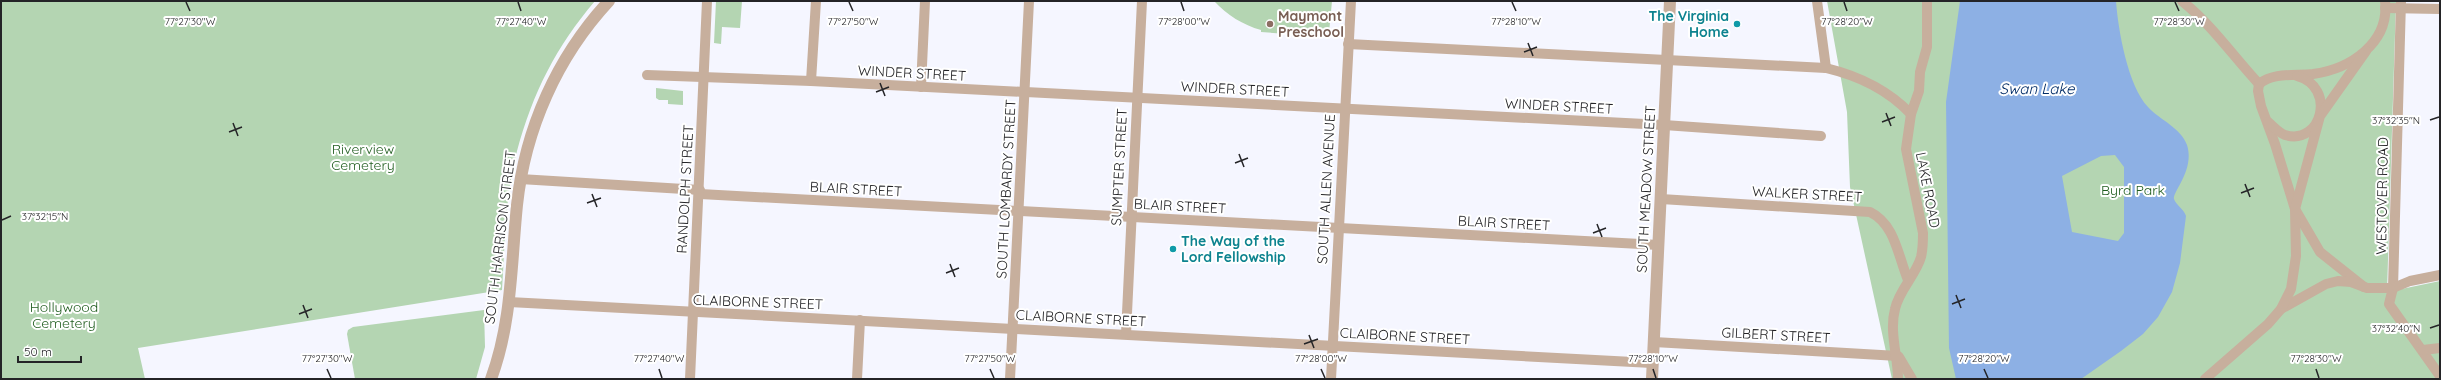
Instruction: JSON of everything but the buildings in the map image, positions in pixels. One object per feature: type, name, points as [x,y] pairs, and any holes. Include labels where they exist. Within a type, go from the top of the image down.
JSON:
[{"type":"street","name":"SOUTH HARRISON STREET","points":[[490,379],[510,302],[520,179],[531,133],[561,67],[582,34],[609,1]]},
{"type":"street","name":"RANDOLPH STREET","points":[[690,379],[700,192],[707,1]]},
{"type":"street","points":[[811,81],[816,1]]},
{"type":"street","points":[[921,87],[925,1]]},
{"type":"street","name":"SOUTH LOMBARDY STREET","points":[[1010,379],[1026,93],[1029,1]]},
{"type":"street","name":"SUMPTER STREET","points":[[1126,334],[1130,217],[1142,1]]},
{"type":"street","name":"SOUTH ALLEN AVENUE","points":[[1330,379],[1351,1]]},
{"type":"street","name":"SOUTH MEADOW STREET","points":[[1652,379],[1670,1]]},
{"type":"street","points":[[1817,1],[1826,68]]},
{"type":"street","name":"LAKE ROAD","points":[[1898,379],[1898,356],[1892,323],[1895,307],[1920,258],[1923,245],[1923,232],[1906,148],[1911,114],[1919,91],[1920,72],[1927,47],[1927,1]]},
{"type":"street","points":[[2182,1],[2215,32],[2234,57],[2259,84]]},
{"type":"street","points":[[2266,121],[2285,135],[2298,136],[2314,127],[2320,116],[2380,31],[2385,4],[2440,10]]},
{"type":"street","name":"WESTOVER ROAD","points":[[2400,5],[2393,288],[2389,304],[2440,376]]},
{"type":"street","points":[[1348,44],[1826,68],[1873,84],[1902,104],[1911,114]]},
{"type":"street","points":[[2259,84],[2272,77],[2326,71],[2366,52]]},
{"type":"street","name":"WINDER STREET","points":[[647,75],[811,81],[1664,125],[1821,136]]},
{"type":"street","points":[[2205,379],[2268,324],[2281,309],[2290,289],[2296,256],[2295,209],[2320,116],[2322,102],[2316,88],[2304,78],[2294,75]]},
{"type":"street","points":[[2259,84],[2258,91],[2266,121],[2295,209],[2320,252],[2364,287]]},
{"type":"street","name":"BLAIR STREET","points":[[520,179],[700,192],[1019,211],[1659,245]]},
{"type":"street","name":"WALKER STREET","points":[[1661,199],[1870,212],[1881,217],[1890,231],[1908,280]]},
{"type":"street","points":[[2281,309],[2326,284],[2338,281],[2351,282],[2364,287],[2393,288],[2410,280],[2440,275]]},
{"type":"street","name":"CLAIBORNE STREET","points":[[510,302],[693,313],[860,320],[1013,330],[1126,334],[1652,363]]},
{"type":"street","points":[[857,379],[860,320]]},
{"type":"street","name":"GILBERT STREET","points":[[1654,342],[1898,356]]},
{"type":"street","points":[[2423,350],[2440,348]]},
{"type":"street","points":[[1898,356],[1912,379]]},
{"type":"green space","name":"Riverview Cemetery","points":[[1,1],[595,1],[581,18],[557,53],[538,90],[523,130],[510,185],[506,220],[502,290],[138,348],[145,379],[1,379]]},
{"type":"green space","points":[[716,1],[742,1],[740,28],[722,27],[721,44],[714,43]]},
{"type":"green space","points":[[1214,1],[1332,1],[1329,33],[1325,37],[1261,32],[1261,30],[1236,19],[1224,11]]},
{"type":"green space","name":"Byrd Park","points":[[1827,1],[2396,1],[2387,292],[2440,281],[2440,379],[1892,379],[1850,187],[1847,112]]},
{"type":"green space","points":[[656,88],[683,91],[683,105],[668,104],[668,100],[659,100],[656,98]]},
{"type":"green space","points":[[484,310],[485,347],[476,379],[355,379],[347,334],[348,330],[353,327]]},
{"type":"water","name":"Swan Lake","points":[[1960,1],[2116,1],[2125,57],[2135,86],[2141,98],[2148,107],[2175,129],[2187,145],[2189,154],[2186,171],[2174,196],[2176,203],[2184,211],[2186,216],[2180,263],[2172,292],[2158,317],[2143,334],[2081,379],[1956,379],[1949,348],[1946,102]],"holes":[[[2115,155],[2124,167],[2124,233],[2118,241],[2072,232],[2062,176],[2101,156]]]},
{"type":"place","name":"Maymont Preschool","points":[[1270,24]]},
{"type":"place","name":"The Virginia Home","points":[[1737,24]]},
{"type":"place","name":"The Way of the Lord Fellowship","points":[[1173,249]]},
{"type":"park label","name":"Hollywood Cemetery","points":[[64,316]]}]
